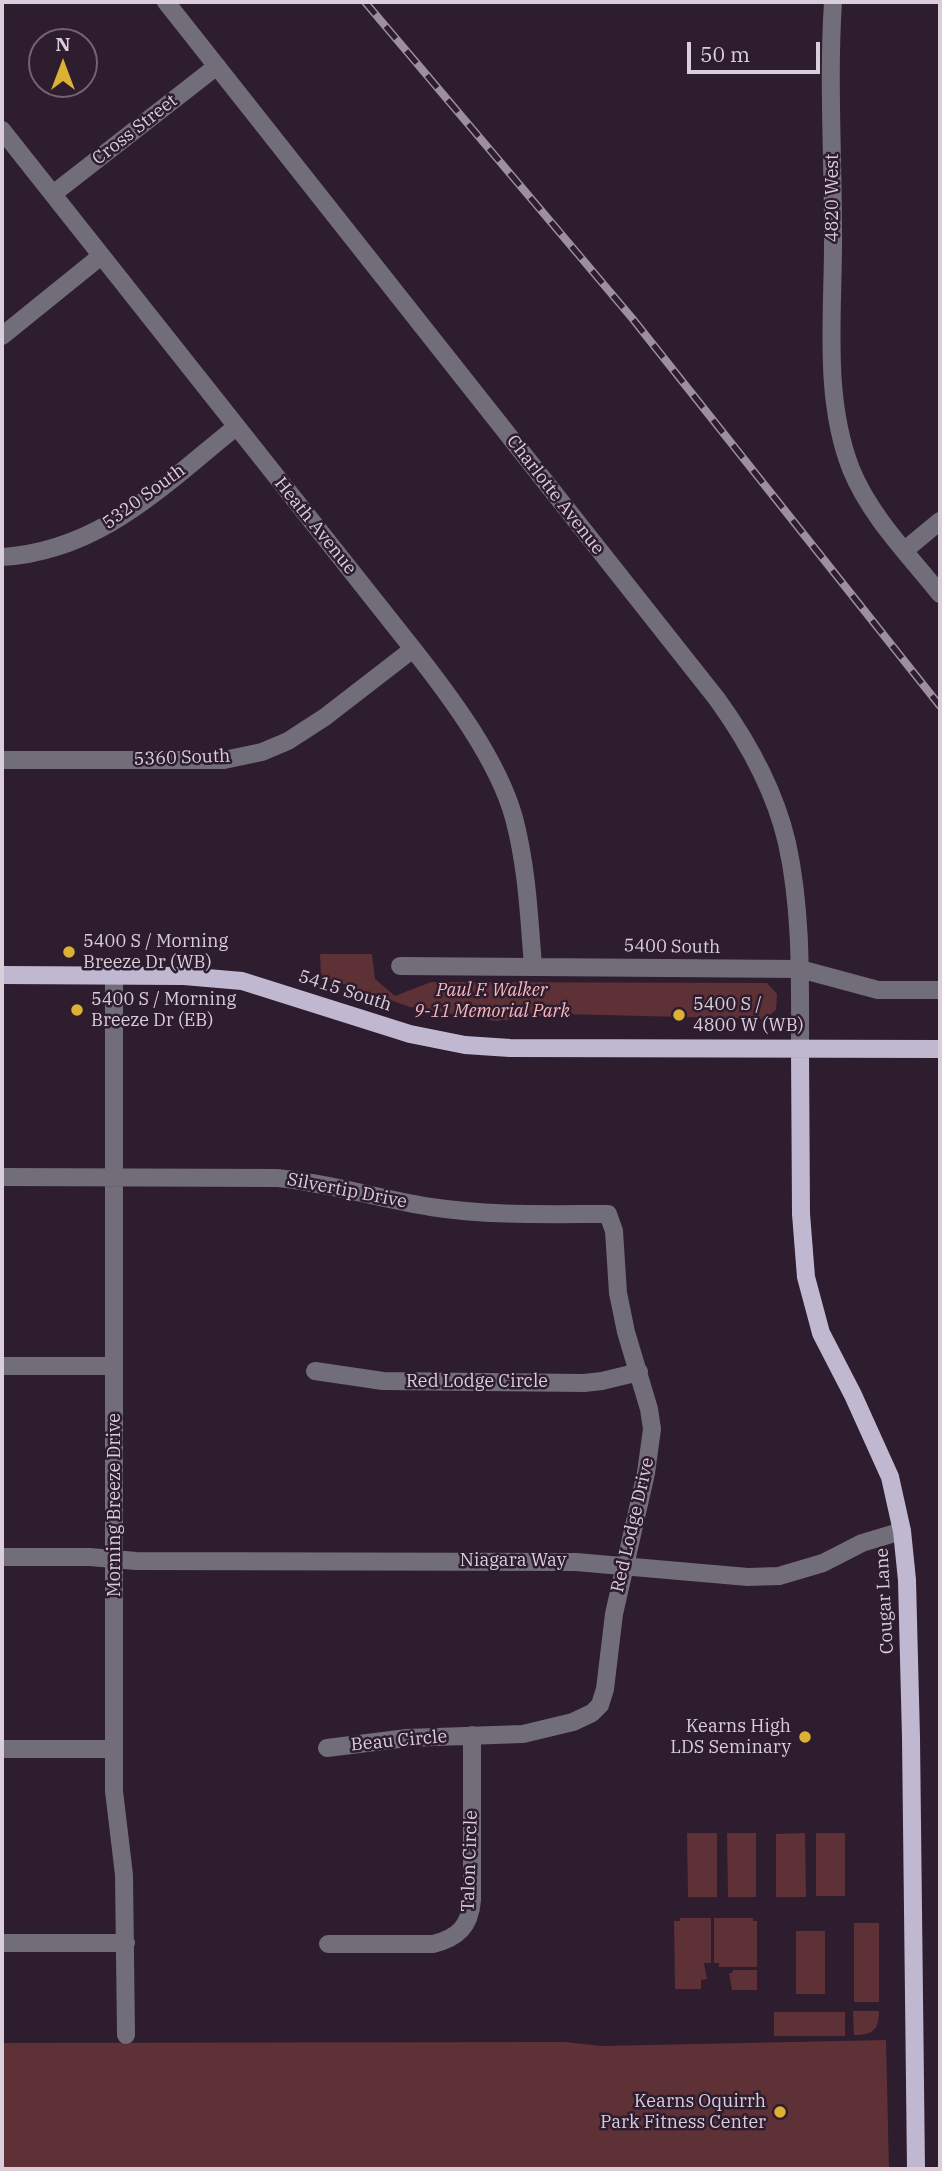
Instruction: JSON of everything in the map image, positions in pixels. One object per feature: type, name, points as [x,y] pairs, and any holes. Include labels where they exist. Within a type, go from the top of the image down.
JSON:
[{"type":"main road","points":[[2,975],[114,975]]},
{"type":"main road","name":"5415 South","points":[[114,975],[184,976],[242,981],[410,1034],[465,1045],[510,1048],[940,1049]]},
{"type":"main road","name":"Cougar Lane","points":[[800,1050],[801,1214],[806,1277],[821,1333],[890,1477],[902,1531],[907,1580],[911,1738],[916,2169]]},
{"type":"street","name":"Charlotte Avenue","points":[[166,2],[718,699],[737,728],[769,789],[786,840],[796,899],[800,969],[800,1050]]},
{"type":"street","name":"4820 West","points":[[833,2],[834,395],[844,447],[852,471],[879,517],[940,594]]},
{"type":"street","name":"Cross Street","points":[[53,194],[217,66]]},
{"type":"street","name":"Heath Avenue","points":[[2,130],[413,649],[465,720],[489,761],[513,815],[527,886],[533,966]]},
{"type":"street","points":[[2,336],[101,256]]},
{"type":"street","name":"5320 South","points":[[2,557],[44,552],[89,536],[121,518],[236,427]]},
{"type":"street","points":[[905,550],[940,521]]},
{"type":"street","name":"5360 South","points":[[2,760],[224,760],[262,752],[288,741],[325,718],[413,649]]},
{"type":"street","name":"5400 South","points":[[400,966],[800,969],[878,990],[940,990]]},
{"type":"street","name":"Morning Breeze Drive","points":[[114,975],[114,1791],[124,1875],[126,2035]]},
{"type":"street","name":"Silvertip Drive","points":[[2,1177],[278,1178],[311,1181],[381,1198],[472,1212],[608,1214]]},
{"type":"street","name":"Red Lodge Drive","points":[[471,1735],[514,1735],[573,1722],[592,1713],[600,1705],[605,1689],[614,1614],[652,1429],[649,1409],[623,1319],[618,1293],[614,1231],[608,1214]]},
{"type":"street","points":[[2,1366],[114,1366]]},
{"type":"street","name":"Red Lodge Circle","points":[[315,1371],[383,1381],[557,1382],[602,1381],[639,1372]]},
{"type":"street","name":"Niagara Way","points":[[2,1557],[545,1561],[748,1577],[779,1576],[802,1571],[862,1543],[902,1531]]},
{"type":"street","name":"Beau Circle","points":[[327,1748],[407,1738],[471,1735]]},
{"type":"street","name":"Talon Circle","points":[[328,1944],[433,1944],[449,1940],[467,1925],[472,1900],[471,1735]]},
{"type":"street","points":[[2,1749],[114,1749]]},
{"type":"street","points":[[2,1943],[126,1943]]},
{"type":"green space","name":"Paul F. Walker 9-11 Memorial Park","points":[[320,954],[372,954],[375,979],[395,996],[431,982],[767,983],[777,994],[776,1010],[765,1019],[561,1014],[496,1021],[410,1007],[321,976]]},
{"type":"green space","points":[[687,1833],[717,1833],[717,1897],[688,1897]]},
{"type":"green space","points":[[727,1833],[756,1833],[756,1897],[728,1897]]},
{"type":"green space","points":[[805,1833],[806,1897],[776,1897],[776,1834]]},
{"type":"green space","points":[[816,1833],[845,1833],[845,1896],[816,1896]]},
{"type":"green space","points":[[680,1918],[711,1918],[711,1963],[704,1963],[707,1979],[701,1980],[701,1989],[675,1989],[674,1921],[680,1921]]},
{"type":"green space","points":[[714,1918],[753,1918],[753,1921],[757,1921],[757,1967],[719,1967],[719,1963],[714,1963]]},
{"type":"green space","points":[[854,1923],[879,1923],[879,2002],[854,2002]]},
{"type":"green space","points":[[796,1931],[825,1931],[825,1994],[796,1994]]},
{"type":"green space","points":[[733,1970],[757,1970],[757,1990],[732,1990],[729,1973]]},
{"type":"green space","points":[[853,2011],[879,2011],[876,2027],[870,2033],[854,2035]]},
{"type":"green space","points":[[774,2012],[845,2012],[845,2036],[774,2036]]},
{"type":"green space","points":[[886,2040],[889,2169],[2,2169],[2,2043],[564,2042],[602,2046]]},
{"type":"railway","points":[[365,2],[632,318],[940,706]]},
{"type":"place","name":"5400 S / Morning Breeze Dr (WB)","points":[[69,952]]},
{"type":"place","name":"5400 S / Morning Breeze Dr (EB)","points":[[77,1010]]},
{"type":"place","name":"5400 S / 4800 W (WB)","points":[[679,1015]]},
{"type":"place","name":"Kearns High LDS Seminary","points":[[805,1737]]},
{"type":"place","name":"Kearns Oquirrh Park Fitness Center","points":[[780,2112]]}]
